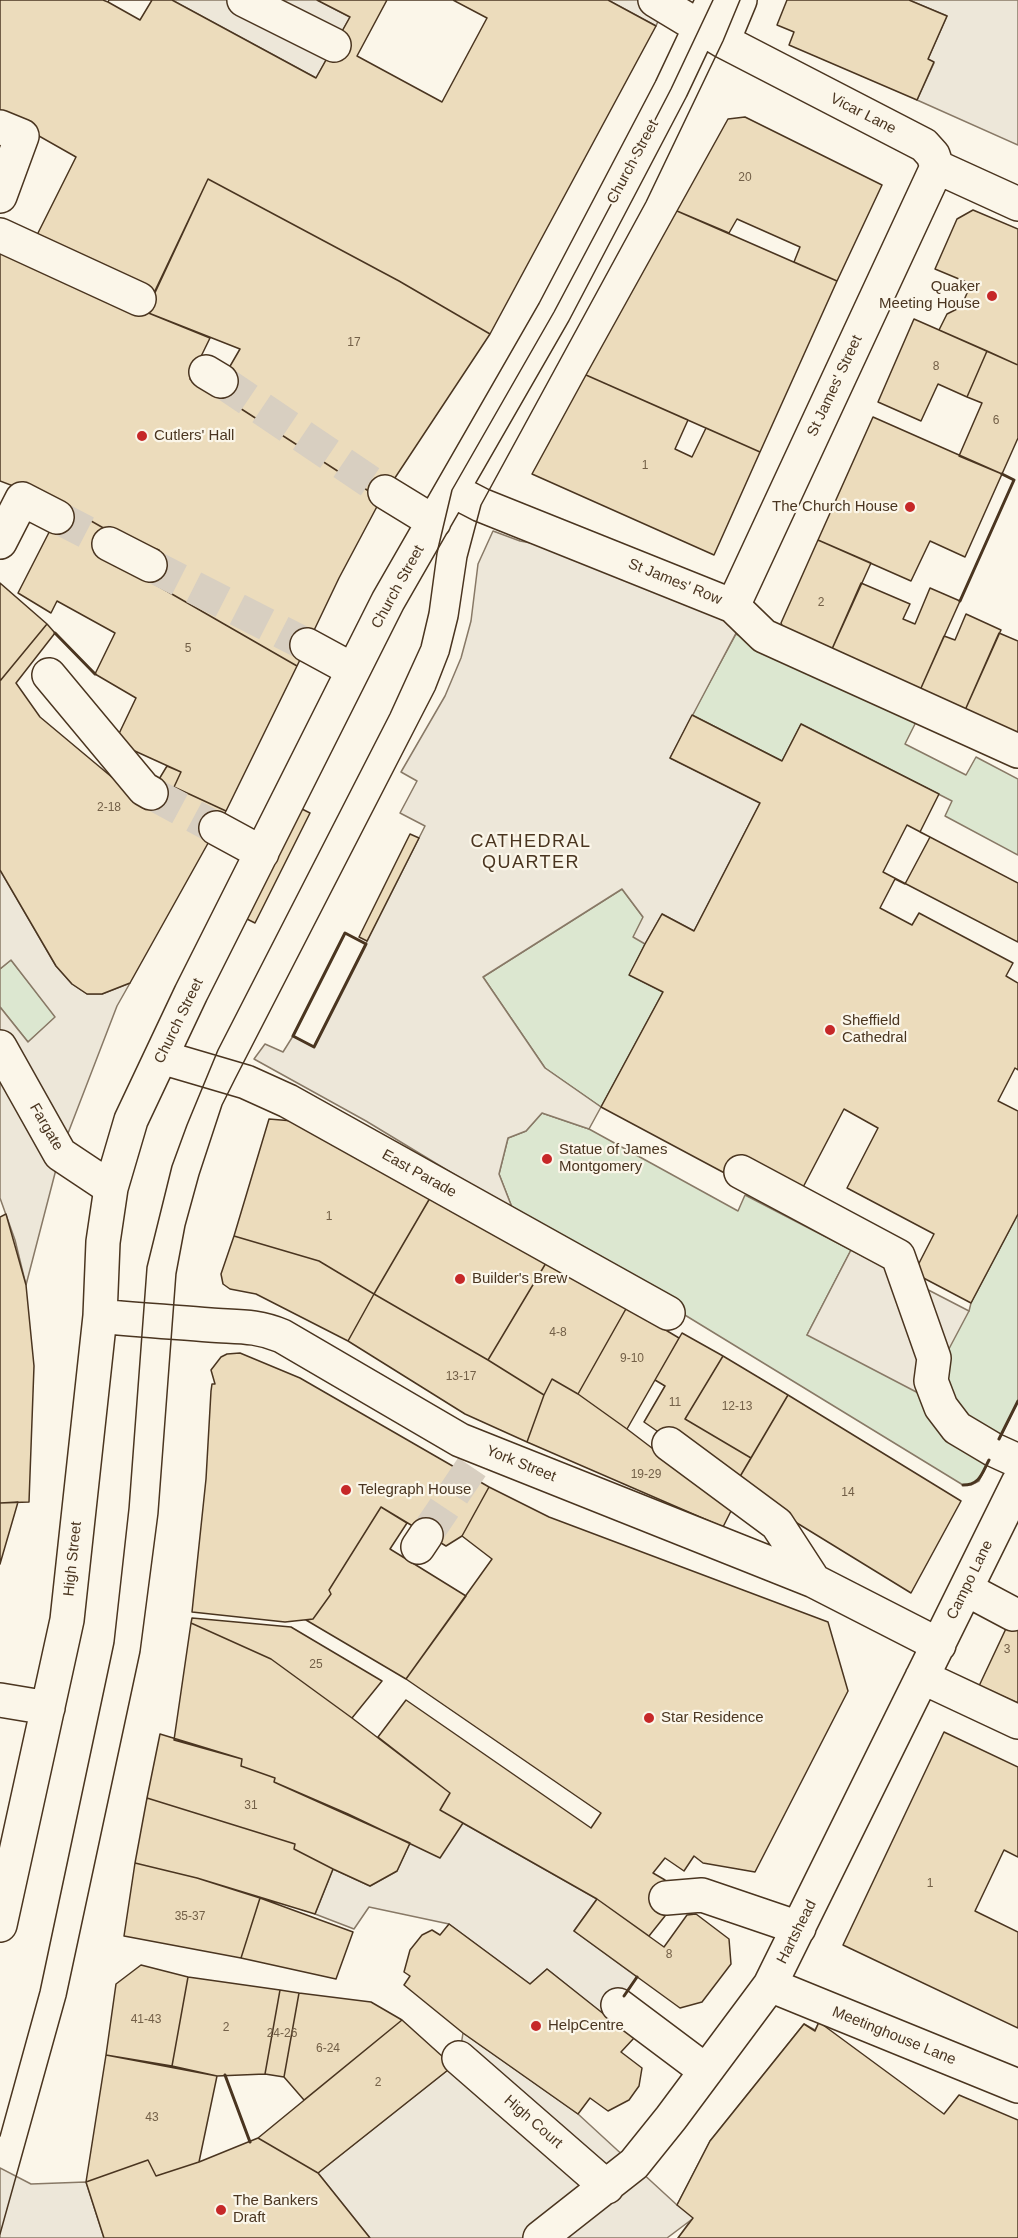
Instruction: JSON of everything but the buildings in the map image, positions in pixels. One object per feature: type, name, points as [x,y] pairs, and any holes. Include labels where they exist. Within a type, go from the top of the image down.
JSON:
[{"type":"street","points":[[244,0],[334,45]]},
{"type":"street","name":"Vicar Lane","points":[[656,0],[712,23],[924,145],[933,155],[937,167]]},
{"type":"street","name":"Church Street","points":[[111,1188],[131,1120],[388,601],[554,312],[666,99],[712,23],[740,0]]},
{"type":"street","points":[[0,127],[22,136],[0,196]]},
{"type":"street","points":[[937,167],[1018,204]]},
{"type":"street","name":"St James' Street","points":[[734,606],[937,167]]},
{"type":"street","points":[[0,235],[139,299]]},
{"type":"street","name":"St James' Row","points":[[452,490],[481,505],[734,606],[764,636],[1018,751]]},
{"type":"street","points":[[385,492],[434,522]]},
{"type":"street","points":[[0,542],[22,499],[57,517]]},
{"type":"street","points":[[109,544],[150,565]]},
{"type":"street","points":[[307,645],[354,670]]},
{"type":"street","points":[[49,675],[144,789],[151,793]]},
{"type":"street","points":[[216,828],[262,853]]},
{"type":"street","name":"Fargate","points":[[0,1047],[60,1154],[111,1188]]},
{"type":"street","name":"East Parade","points":[[161,1057],[246,1082],[288,1101],[668,1313]]},
{"type":"street","points":[[741,1172],[898,1256],[934,1358],[931,1381],[941,1407],[957,1428],[1018,1461]]},
{"type":"street","name":"High Street","points":[[0,1925],[8,1850],[48,1708],[67,1620],[100,1316],[103,1242],[111,1188]]},
{"type":"street","name":"York Street","points":[[100,1316],[217,1326],[250,1326],[267,1330],[282,1336],[460,1440],[814,1581],[939,1645]]},
{"type":"street","points":[[669,1444],[777,1524],[814,1581]]},
{"type":"street","name":"Campo Lane","points":[[922,1677],[1018,1483]]},
{"type":"street","points":[[966,1588],[1013,1614]]},
{"type":"street","points":[[922,1677],[1018,1722]]},
{"type":"street","name":"Hartshead","points":[[540,2238],[634,2164],[770,1985],[922,1677]]},
{"type":"street","points":[[0,1700],[48,1708]]},
{"type":"street","points":[[666,1899],[702,1895],[799,1928]]},
{"type":"street","name":"Meetinghouse Lane","points":[[770,1985],[1018,2086]]},
{"type":"street","points":[[618,2004],[706,2071]]},
{"type":"street","name":"High Court","points":[[459,2058],[607,2187]]},
{"type":"green space","points":[[736,634],[918,718],[905,744],[966,775],[976,757],[1018,779],[1018,855],[945,816],[952,801],[801,724],[782,761],[692,715]]},
{"type":"green space","points":[[622,889],[643,917],[645,944],[630,975],[663,992],[601,1107],[545,1068],[483,977]]},
{"type":"green space","points":[[11,960],[56,1017],[28,1042],[0,1007],[0,969]]},
{"type":"green space","points":[[542,1113],[589,1129],[738,1211],[745,1195],[851,1250],[807,1335],[969,1311],[971,1303],[1018,1214],[1018,1401],[979,1481],[971,1485],[963,1485],[513,1210],[499,1174],[508,1138],[526,1131]]},
{"type":"shaded area","points":[[172,0],[317,0],[350,17],[316,78]]},
{"type":"shaded area","points":[[608,0],[667,0],[656,26]]},
{"type":"shaded area","points":[[909,0],[1018,0],[1018,145],[917,100],[934,63],[928,59],[947,16]]},
{"type":"shaded area","points":[[493,531],[520,541],[613,558],[744,618],[670,758],[760,803],[694,931],[662,914],[645,944],[633,937],[643,917],[622,889],[483,977],[545,1068],[601,1107],[589,1129],[542,1113],[526,1131],[508,1138],[499,1174],[513,1210],[366,1121],[254,1059],[265,1044],[283,1052],[293,1036],[314,1047],[425,826],[400,813],[417,781],[401,772],[445,696],[461,658],[471,621],[478,564]]},
{"type":"shaded area","points":[[0,870],[56,966],[72,984],[87,994],[102,994],[130,983],[117,1006],[60,1154],[26,1285],[15,1240],[0,1198],[0,1007],[28,1042],[55,1017],[11,960],[0,969]]},
{"type":"shaded area","points":[[851,1250],[969,1311],[924,1396],[807,1335]]},
{"type":"shaded area","points":[[463,1823],[597,1899],[574,1931],[637,1977],[608,2018],[547,1969],[530,1984],[449,1924],[369,1907],[354,1929],[315,1914],[333,1869],[370,1886],[397,1871],[410,1843]]},
{"type":"shaded area","points":[[819,2022],[1018,2238],[678,2238],[691,2220],[667,2238],[370,2238],[318,2173],[453,2066],[459,2058],[463,2033],[578,2114],[677,2205],[710,2141],[804,2024],[815,2030]]},
{"type":"shaded area","points":[[0,2168],[31,2184],[86,2182],[104,2238],[0,2238]]},
{"type":"tunnel","points":[[221,381],[385,492]]},
{"type":"tunnel","points":[[57,517],[109,544]]},
{"type":"tunnel","points":[[150,565],[307,645]]},
{"type":"tunnel","points":[[151,793],[216,828]]},
{"type":"tunnel","points":[[426,1535],[484,1449]]},
{"type":"tram line","points":[[0,2136],[40,1991],[114,1643],[129,1508],[147,1267],[172,1166],[218,1050],[390,714],[421,646],[429,612],[437,553],[452,490],[554,312],[671,89],[713,0]]},
{"type":"tram line","points":[[0,2234],[66,1997],[140,1652],[158,1514],[176,1274],[185,1226],[222,1105],[435,690],[449,654],[458,618],[467,558],[481,505],[646,202],[723,41],[740,0]]},
{"type":"wall","points":[[960,601],[1014,480],[1002,474]]},
{"type":"wall","points":[[55,633],[95,674]]},
{"type":"wall","points":[[345,933],[366,944],[314,1047],[293,1036],[345,933]]},
{"type":"wall","points":[[999,1439],[1018,1401]]},
{"type":"wall","points":[[963,1485],[977,1481],[989,1460]]},
{"type":"wall","points":[[624,1996],[637,1977]]},
{"type":"wall","points":[[225,2075],[250,2142]]},
{"type":"place","name":"Quaker Meeting House","points":[[992,296]]},
{"type":"place","name":"Cutlers' Hall","points":[[142,436]]},
{"type":"place","name":"The Church House","points":[[910,507]]},
{"type":"place","name":"Sheffield Cathedral","points":[[830,1030]]},
{"type":"place","name":"Statue of James Montgomery","points":[[547,1159]]},
{"type":"place","name":"Builder's Brew","points":[[460,1279]]},
{"type":"place","name":"Telegraph House","points":[[346,1490]]},
{"type":"place","name":"Star Residence","points":[[649,1718]]},
{"type":"place","name":"HelpCentre","points":[[536,2026]]},
{"type":"place","name":"The Bankers Draft","points":[[221,2210]]},
{"type":"district","name":"CATHEDRAL QUARTER","points":[[531,852]]}]
